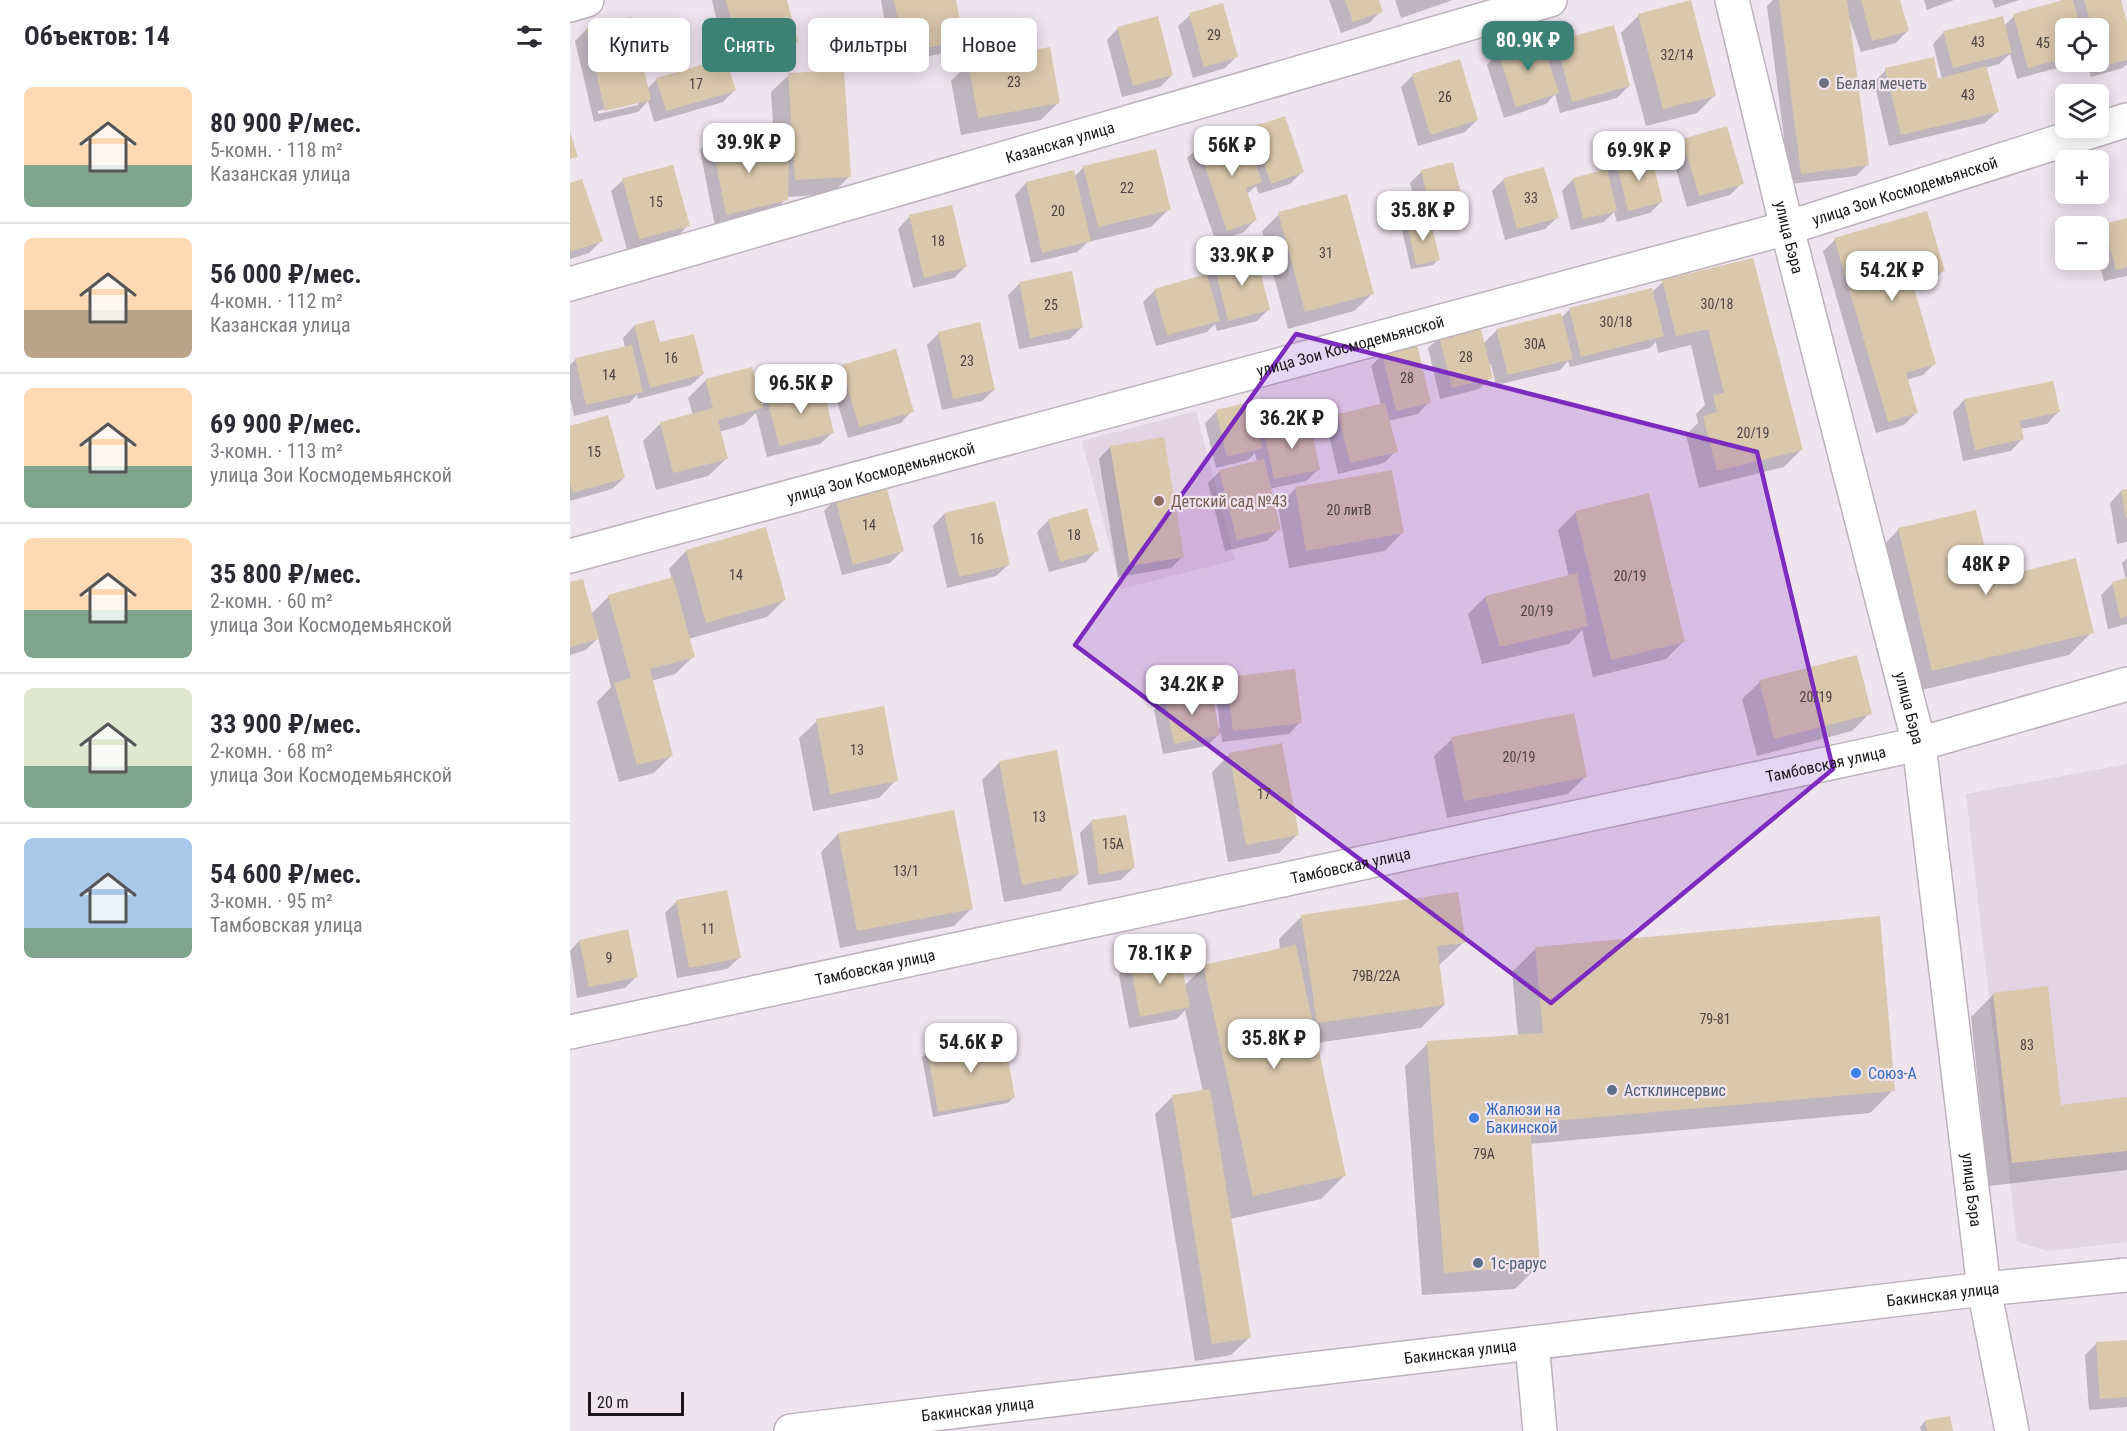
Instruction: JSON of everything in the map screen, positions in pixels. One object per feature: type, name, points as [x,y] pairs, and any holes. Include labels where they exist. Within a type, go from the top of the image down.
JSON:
[{"type":"street","points":[[570,5],[586,0]]},
{"type":"street","name":"Казанская улица","points":[[570,284],[1550,0]]},
{"type":"street","name":"улица Бэра","points":[[1732,0],[1787,228],[1919,744],[1984,1289],[2012,1431]]},
{"type":"street","name":"улица Зои Космодемьянской","points":[[570,556],[1787,228],[2127,120]]},
{"type":"street","name":"Тамбовская улица","points":[[570,1032],[1919,744],[2127,684]]},
{"type":"street","name":"Бакинская улица","points":[[791,1431],[1984,1289],[2127,1275]]},
{"type":"street","points":[[1533,1343],[1540,1431]]},
{"type":"highlighted area","points":[[1296,334],[1757,452],[1833,769],[1551,1003],[1075,645]]},
{"type":"shaded area","name":"Детский сад №43","points":[[1196,411],[1235,560],[1121,589],[1082,441]]},
{"type":"shaded area","points":[[2127,764],[2127,1242],[2047,1251],[2017,1242],[1966,794]]},
{"type":"building","points":[[726,0],[787,0],[792,18],[730,18]]},
{"type":"building","points":[[894,0],[956,0],[960,18],[941,18],[941,45],[929,47],[929,18],[897,18]]},
{"type":"building","points":[[1345,0],[1379,0],[1383,12],[1353,22]]},
{"type":"building","points":[[1691,0],[1716,96],[1663,109],[1638,14]]},
{"type":"building","name":"Белая мечеть","points":[[1779,0],[1847,0],[1869,165],[1801,174]]},
{"type":"building","points":[[1861,0],[1900,0],[1909,31],[1872,41]]},
{"type":"building","points":[[2063,0],[2073,0],[2078,18],[2055,18],[2055,61],[2028,68],[2013,14]]},
{"type":"building","points":[[2084,0],[2121,0],[2127,23],[2127,60],[2109,64],[2109,18],[2089,18]]},
{"type":"building","points":[[1223,3],[1238,57],[1204,67],[1189,13]]},
{"type":"building","points":[[1158,16],[1173,75],[1133,86],[1117,27]]},
{"type":"building","points":[[2003,16],[2012,53],[1953,68],[1943,31]]},
{"type":"building","points":[[1614,25],[1630,86],[1572,102],[1556,41]]},
{"type":"building","points":[[1541,38],[1559,93],[1516,107],[1498,52]]},
{"type":"building","points":[[1050,47],[1060,103],[978,118],[970,72],[1037,72],[1037,49]]},
{"type":"building","points":[[1934,57],[1938,79],[1986,66],[1999,112],[1901,135],[1885,68]]},
{"type":"building","points":[[1460,59],[1478,120],[1430,135],[1412,74]]},
{"type":"building","points":[[702,65],[702,72],[730,72],[736,91],[666,111],[656,78],[677,72],[690,72],[690,68]]},
{"type":"building","points":[[596,72],[645,72],[651,100],[605,111]]},
{"type":"building","points":[[844,72],[851,177],[795,180],[788,73]]},
{"type":"building","points":[[1285,116],[1304,172],[1271,184],[1252,127]]},
{"type":"building","points":[[1727,126],[1744,184],[1699,196],[1682,139]]},
{"type":"building","points":[[745,128],[753,159],[789,152],[788,200],[726,215],[711,137]]},
{"type":"building","points":[[1244,129],[1262,182],[1246,188],[1257,220],[1227,231],[1198,145]]},
{"type":"building","points":[[570,132],[578,157],[570,159]]},
{"type":"building","points":[[1156,149],[1171,210],[1098,227],[1083,166]]},
{"type":"building","points":[[1650,152],[1663,202],[1628,211],[1616,161]]},
{"type":"building","points":[[1453,162],[1464,205],[1431,213],[1421,170]]},
{"type":"building","points":[[673,165],[690,226],[639,239],[622,178]]},
{"type":"building","points":[[1544,167],[1559,218],[1517,229],[1503,178]]},
{"type":"building","points":[[1607,169],[1617,211],[1583,219],[1573,178]]},
{"type":"building","points":[[1074,170],[1091,241],[1042,253],[1026,182]]},
{"type":"building","points":[[582,179],[603,241],[570,252],[570,183]]},
{"type":"building","points":[[1347,194],[1374,294],[1305,312],[1278,212]]},
{"type":"building","points":[[952,205],[967,267],[924,278],[909,215]]},
{"type":"building","points":[[1927,211],[1945,271],[1912,281],[1936,364],[1906,373],[1918,413],[1888,422],[1834,238]]},
{"type":"building","points":[[1430,218],[1440,260],[1416,265],[1407,223]]},
{"type":"building","points":[[2127,218],[2127,267],[2116,270],[2109,243],[2109,223]]},
{"type":"building","points":[[1256,253],[1270,310],[1228,321],[1214,264]]},
{"type":"building","points":[[1753,258],[1803,450],[1717,471],[1703,416],[1717,412],[1713,395],[1724,393],[1708,329],[1676,336],[1662,280]]},
{"type":"building","points":[[1072,271],[1083,327],[1030,338],[1019,282]]},
{"type":"building","points":[[1207,274],[1220,321],[1167,335],[1154,289]]},
{"type":"building","points":[[1652,288],[1664,336],[1581,357],[1569,308]]},
{"type":"building","points":[[1561,313],[1573,359],[1508,375],[1496,329]]},
{"type":"building","points":[[654,320],[660,342],[694,334],[704,374],[650,388],[634,325]]},
{"type":"building","points":[[980,322],[995,390],[953,399],[938,332]]},
{"type":"building","points":[[1480,325],[1493,378],[1452,388],[1439,335]]},
{"type":"building","points":[[1417,344],[1431,403],[1396,411],[1382,353]]},
{"type":"building","points":[[632,345],[643,392],[586,405],[575,358]]},
{"type":"building","points":[[896,349],[914,412],[859,427],[841,365]]},
{"type":"building","points":[[752,367],[763,408],[718,420],[728,459],[673,473],[660,422],[713,408],[705,379]]},
{"type":"building","points":[[2053,381],[2060,412],[2020,421],[2024,439],[1975,450],[1964,399]]},
{"type":"building","points":[[822,384],[834,433],[779,446],[767,398]]},
{"type":"building","points":[[1250,402],[1262,448],[1227,457],[1216,410]]},
{"type":"building","points":[[1385,403],[1398,452],[1350,463],[1338,414]]},
{"type":"building","points":[[608,415],[625,478],[573,493],[570,483],[570,426]]},
{"type":"building","points":[[1310,422],[1320,470],[1274,479],[1264,431]]},
{"type":"building","points":[[1164,437],[1184,557],[1130,566],[1110,446]]},
{"type":"building","points":[[1264,459],[1281,530],[1237,540],[1219,470]]},
{"type":"building","points":[[1392,470],[1404,533],[1306,551],[1295,487]]},
{"type":"building","points":[[886,485],[904,551],[853,565],[835,498]]},
{"type":"building","points":[[2127,489],[2127,518],[2126,518],[2121,490]]},
{"type":"building","points":[[1649,493],[1685,642],[1611,660],[1575,511]]},
{"type":"building","points":[[995,501],[1010,565],[959,577],[944,513]]},
{"type":"building","points":[[1087,508],[1099,551],[1060,562],[1048,519]]},
{"type":"building","points":[[1976,510],[1992,579],[2076,558],[2094,633],[1932,671],[1898,528]]},
{"type":"building","points":[[766,527],[786,600],[706,623],[686,550]]},
{"type":"building","points":[[1577,573],[1588,626],[1500,647],[1485,596]]},
{"type":"building","points":[[673,577],[695,657],[650,669],[673,756],[637,765],[614,683],[631,678],[608,595]]},
{"type":"building","points":[[2127,578],[2127,616],[2120,618],[2112,582]]},
{"type":"building","points":[[583,579],[599,639],[570,647],[570,582]]},
{"type":"building","points":[[1857,655],[1872,714],[1774,739],[1759,680]]},
{"type":"building","points":[[1295,669],[1302,723],[1233,731],[1227,677]]},
{"type":"building","points":[[1211,688],[1220,735],[1174,744],[1165,697]]},
{"type":"building","points":[[884,706],[898,781],[830,794],[816,719]]},
{"type":"building","points":[[1574,713],[1587,777],[1464,801],[1451,737]]},
{"type":"building","points":[[1282,743],[1299,835],[1246,845],[1229,753]]},
{"type":"building","points":[[1057,750],[1079,874],[1022,885],[999,761]]},
{"type":"building","points":[[954,810],[973,909],[857,931],[838,833]]},
{"type":"building","points":[[1126,815],[1135,868],[1099,874],[1091,820]]},
{"type":"building","points":[[727,890],[741,958],[689,968],[676,900]]},
{"type":"building","points":[[1458,892],[1466,943],[1437,946],[1445,1005],[1317,1023],[1301,915]]},
{"type":"building","points":[[1880,916],[1895,1091],[1530,1123],[1540,1266],[1444,1273],[1427,1041],[1543,1033],[1535,947]]},
{"type":"building","points":[[628,929],[638,977],[589,987],[579,940]]},
{"type":"building","points":[[1296,945],[1346,1176],[1253,1196],[1203,965]]},
{"type":"building","points":[[1179,952],[1190,1007],[1140,1017],[1130,962]]},
{"type":"building","points":[[2048,986],[2061,1105],[2127,1097],[2127,1151],[2012,1163],[1993,993]]},
{"type":"building","points":[[1004,1036],[1015,1098],[938,1112],[927,1050]]},
{"type":"building","points":[[1210,1089],[1251,1338],[1212,1344],[1172,1095]]},
{"type":"building","points":[[2127,1340],[2127,1397],[2100,1399],[2096,1342]]},
{"type":"building","points":[[1950,1416],[1953,1431],[1927,1431],[1925,1420]]},
{"type":"place","name":"Белая мечеть","points":[[1824,83]]},
{"type":"place","name":"Детский сад №43","points":[[1159,501]]},
{"type":"place","name":"Союз-А","points":[[1856,1073]]},
{"type":"place","name":"Астклинсервис","points":[[1612,1090]]},
{"type":"place","name":"Жалюзи на Бакинской","points":[[1474,1118]]},
{"type":"place","name":"1с-рарус","points":[[1478,1263]]}]
